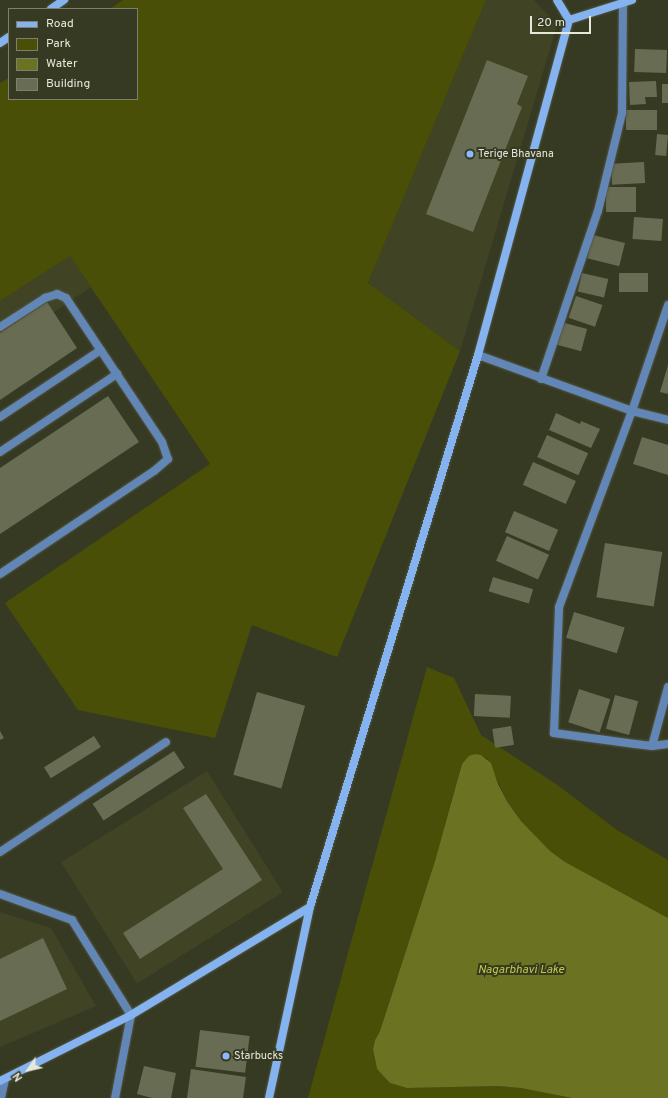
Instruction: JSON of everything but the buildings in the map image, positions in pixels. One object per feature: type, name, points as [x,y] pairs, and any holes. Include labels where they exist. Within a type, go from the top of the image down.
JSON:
[{"type":"street","points":[[52,8],[64,0]]},
{"type":"street","points":[[269,1098],[310,907],[478,355],[568,20],[557,0]]},
{"type":"street","points":[[568,20],[632,0]]},
{"type":"street","points":[[541,379],[598,211],[622,112],[623,3]]},
{"type":"street","points":[[0,328],[45,298],[57,294],[66,298],[162,442],[168,459],[154,471],[0,574]]},
{"type":"street","points":[[668,305],[632,412],[559,607],[554,733],[652,746],[668,744]]},
{"type":"street","points":[[0,417],[101,350]]},
{"type":"street","points":[[478,355],[632,412],[668,420]]},
{"type":"street","points":[[0,452],[117,374]]},
{"type":"street","points":[[652,746],[668,687]]},
{"type":"street","points":[[0,852],[166,742]]},
{"type":"street","points":[[0,894],[72,920],[131,1015],[115,1098]]},
{"type":"street","points":[[0,1098],[2,1080],[131,1015],[310,907]]},
{"type":"shaded area","name":"Terige Bhavana","points":[[486,0],[534,0],[557,25],[460,351],[368,283]]},
{"type":"shaded area","points":[[70,256],[91,287],[0,348],[0,301]]},
{"type":"shaded area","points":[[207,771],[283,892],[137,983],[61,862]]},
{"type":"shaded area","points":[[0,912],[51,928],[96,1006],[0,1047]]},
{"type":"green space","points":[[123,0],[486,0],[368,283],[460,351],[337,657],[252,625],[215,738],[78,710],[5,603],[210,464],[70,256],[0,301],[0,83],[8,79],[8,100],[138,100],[138,8],[111,8]]},
{"type":"green space","points":[[427,667],[454,678],[481,735],[556,784],[617,830],[668,860],[668,918],[565,862],[550,851],[521,821],[508,803],[487,758],[475,754],[462,764],[435,861],[380,1031],[375,1040],[373,1049],[377,1069],[390,1083],[407,1088],[497,1086],[521,1088],[572,1098],[308,1098]]},
{"type":"water","name":"Nagarbhavi Lake","points":[[475,754],[481,755],[491,763],[498,784],[508,803],[521,821],[550,851],[565,862],[668,918],[668,1098],[572,1098],[521,1088],[497,1086],[407,1088],[390,1083],[377,1069],[373,1049],[375,1040],[380,1031],[435,861],[462,764],[469,756]]},
{"type":"place","name":"Terige Bhavana","points":[[470,154]]},
{"type":"place","name":"Starbucks","points":[[226,1056]]}]
